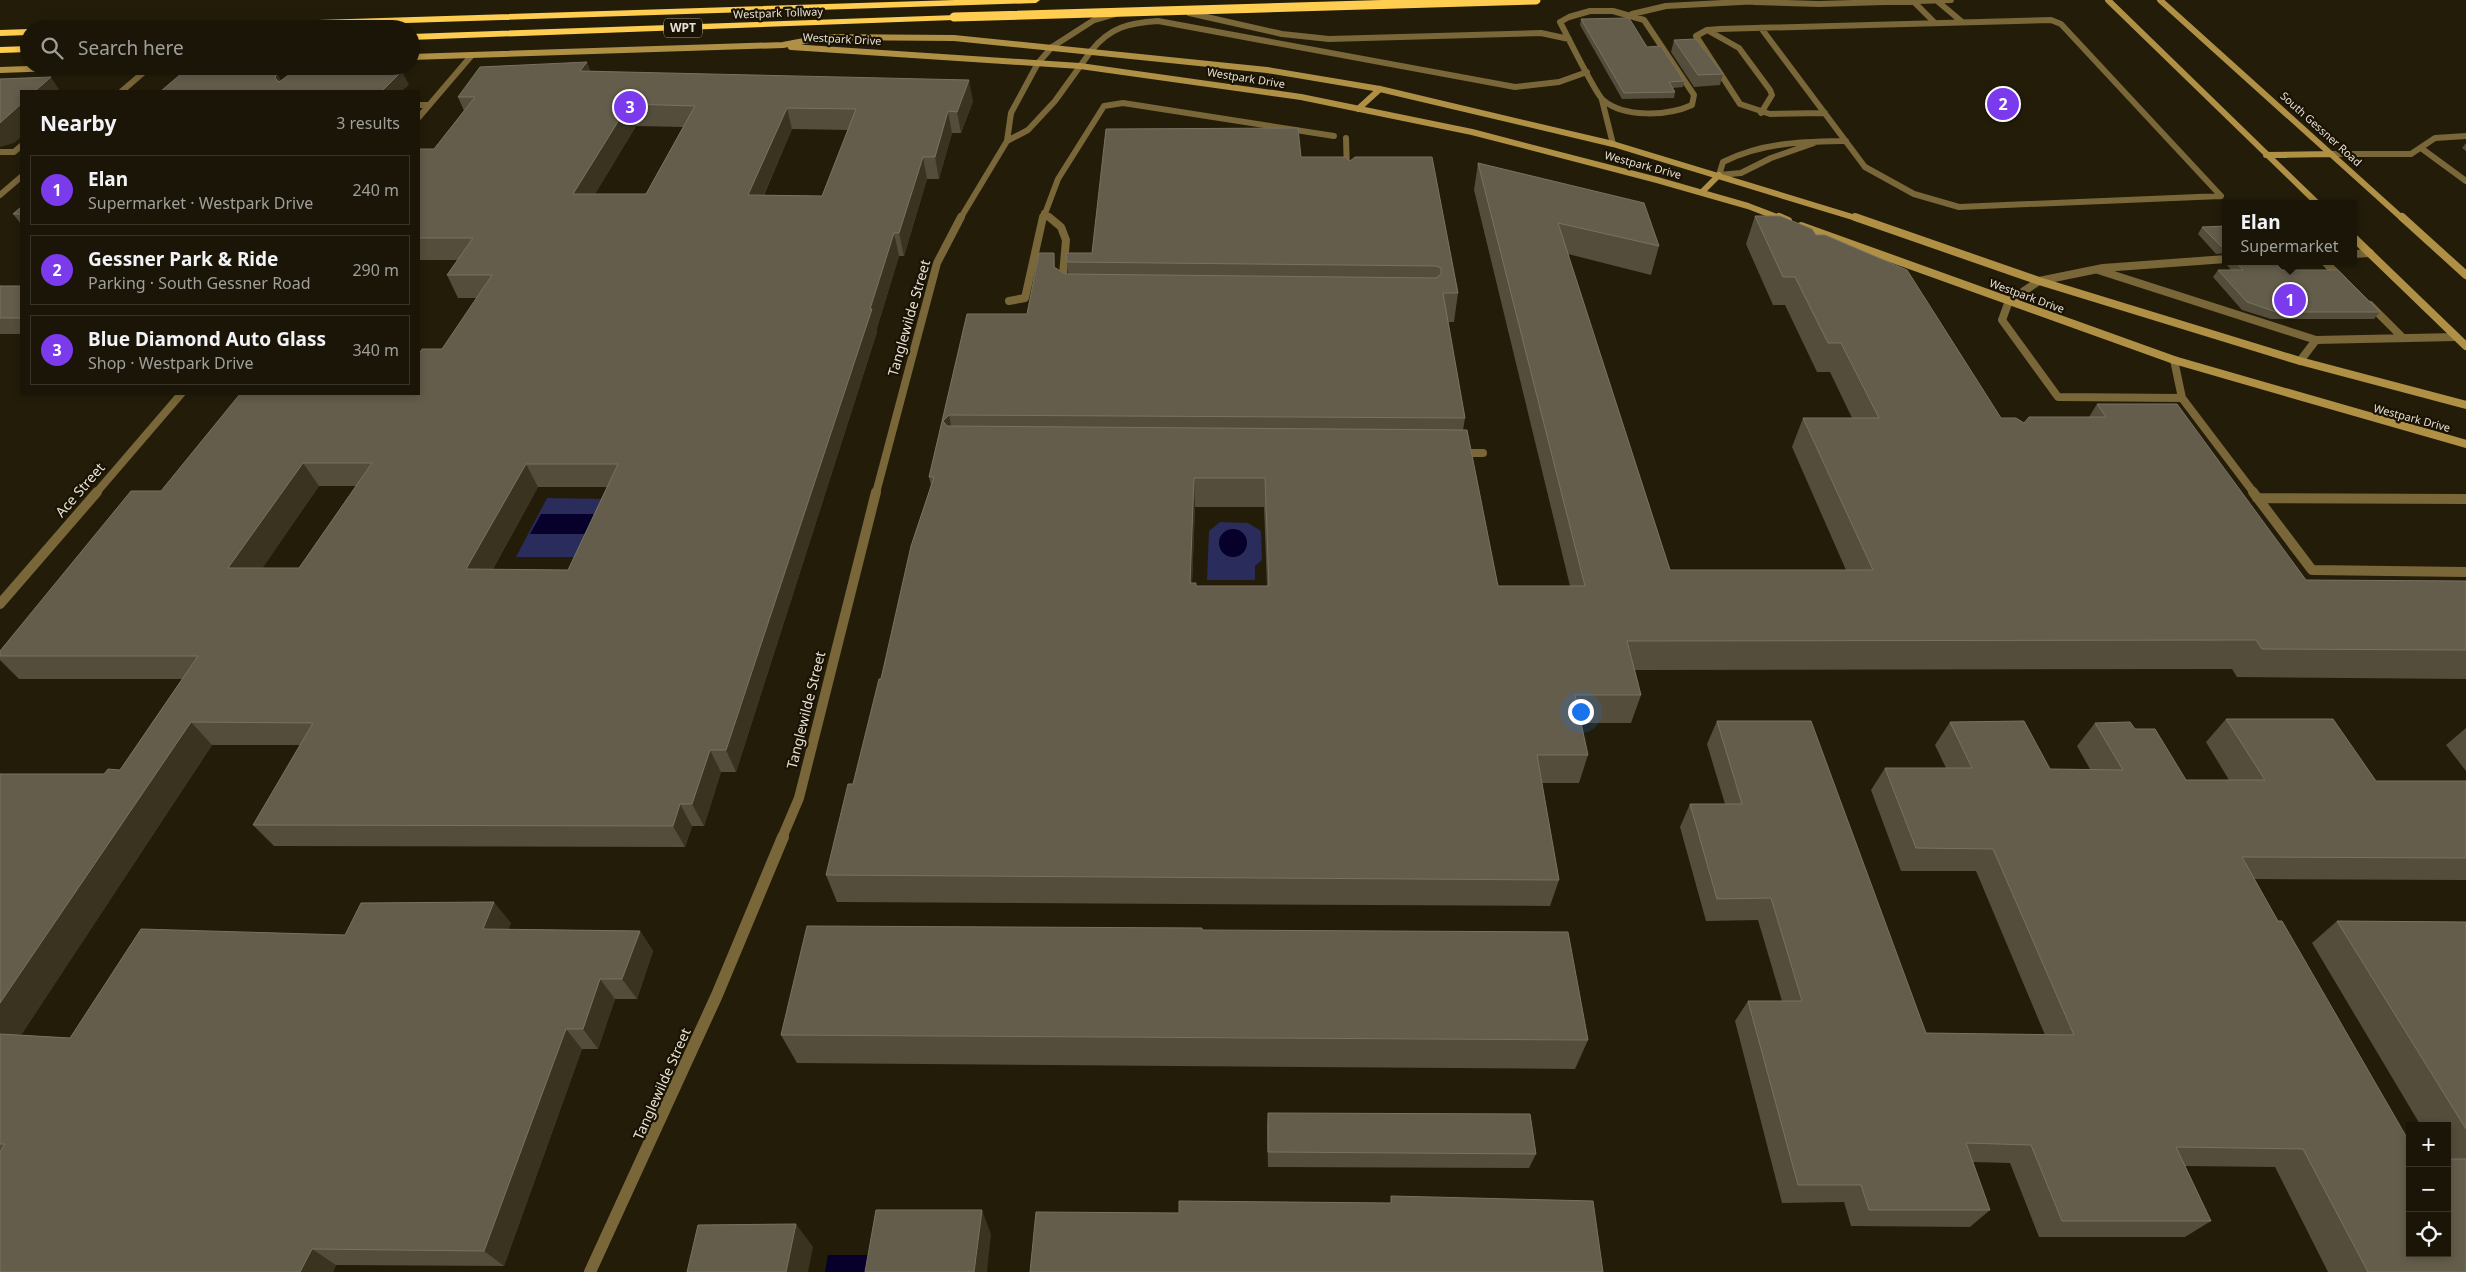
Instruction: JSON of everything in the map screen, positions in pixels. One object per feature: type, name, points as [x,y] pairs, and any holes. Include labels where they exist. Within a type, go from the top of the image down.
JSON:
[{"type":"highway","name":"Westpark Tollway","points":[[401,20],[1036,0]]},
{"type":"highway","name":"Westpark Tollway","points":[[420,37],[954,17],[1536,0]]},
{"type":"highway","points":[[463,18],[537,8],[655,2]]},
{"type":"highway","points":[[0,33],[20,32]]},
{"type":"highway","points":[[0,50],[20,49]]},
{"type":"main road","points":[[2108,0],[2314,200]]},
{"type":"main road","name":"South Gessner Road","points":[[2160,0],[2465,273]]},
{"type":"main road","name":"Westpark Drive","points":[[420,57],[783,45],[825,37],[954,38],[1267,70],[1380,88],[1613,144],[1854,217],[2039,281],[2300,361],[2466,405]]},
{"type":"main road","name":"Westpark Drive","points":[[783,45],[801,48],[1080,66],[1222,85],[1358,109],[1472,132],[1702,192],[1748,206],[1914,271],[2009,301],[2174,360],[2366,417],[2466,444]]},
{"type":"main road","points":[[0,70],[20,69]]},
{"type":"main road","points":[[1358,109],[1380,88]]},
{"type":"main road","points":[[2266,155],[2331,154]]},
{"type":"main road","points":[[1702,192],[1719,175]]},
{"type":"main road","points":[[2357,241],[2466,346]]},
{"type":"street","points":[[1632,14],[1666,6],[1774,0]]},
{"type":"street","points":[[1912,0],[1934,22]]},
{"type":"street","points":[[1937,0],[1961,21]]},
{"type":"street","points":[[1754,2],[1819,4],[1951,0]]},
{"type":"street","name":"Tanglewilde Street","points":[[590,1272],[717,995],[799,798],[849,596],[937,263],[970,200],[1007,141],[1011,113],[1038,63],[1052,47],[1094,20],[1117,14],[1156,10],[1199,14],[1282,34],[1329,39],[1541,33],[1569,40]]},
{"type":"street","points":[[1602,100],[1631,113],[1681,111],[1692,105],[1694,95],[1644,20],[1632,14],[1615,11],[1580,12],[1566,16],[1560,22],[1602,100],[1613,144]]},
{"type":"street","points":[[1761,28],[1865,167],[1878,176],[1914,194],[1959,207],[2221,196],[2061,24],[2051,20],[1961,21],[1761,28],[1707,30],[1696,36],[1740,104],[1760,113],[1824,113]]},
{"type":"street","name":"Tanglewilde Street","points":[[1007,141],[1028,130],[1055,101],[1103,35],[1128,23],[1158,21],[1515,87],[1559,82],[1587,72]]},
{"type":"street","points":[[1707,30],[1739,48],[1770,90],[1772,95],[1760,113]]},
{"type":"street","points":[[420,116],[472,55]]},
{"type":"street","points":[[123,90],[141,75]]},
{"type":"street","points":[[302,75],[293,85],[304,83]]},
{"type":"street","points":[[366,82],[375,81],[381,75]]},
{"type":"street","points":[[1009,301],[1025,298],[1044,213],[1058,178],[1104,106],[1124,103],[1334,136]]},
{"type":"street","points":[[420,105],[429,105]]},
{"type":"street","points":[[2331,154],[2411,154],[2435,138],[2466,136]]},
{"type":"street","points":[[1346,138],[1348,183]]},
{"type":"street","points":[[1814,143],[1771,158],[1741,173],[1719,175],[1723,162],[1737,154],[1762,145],[1780,142],[1814,143],[1846,141]]},
{"type":"street","points":[[0,152],[14,152],[20,147]]},
{"type":"street","points":[[2422,148],[2466,181]]},
{"type":"street","points":[[0,195],[20,178]]},
{"type":"street","points":[[1044,213],[1061,227],[1066,240],[1062,292],[1068,296]]},
{"type":"street","points":[[2357,254],[2370,253]]},
{"type":"street","points":[[2182,398],[2058,397],[2002,320],[2009,301],[2039,281],[2096,270],[2222,259]]},
{"type":"street","points":[[2328,265],[2353,289]]},
{"type":"street","points":[[2096,270],[2316,340],[2456,337]]},
{"type":"street","points":[[2360,296],[2403,338]]},
{"type":"street","points":[[2300,361],[2316,340]]},
{"type":"street","points":[[2174,360],[2182,398],[2312,570],[2466,572]]},
{"type":"street","name":"Ace Street","points":[[0,604],[180,395]]},
{"type":"street","points":[[1454,452],[1484,453]]},
{"type":"street","points":[[2257,498],[2466,499]]},
{"type":"shaded area","points":[[547,498],[606,499],[582,557],[516,557]]},
{"type":"shaded area","points":[[541,514],[597,514],[587,534],[530,534]]},
{"type":"shaded area","points":[[1220,522],[1248,523],[1261,531],[1262,560],[1255,566],[1255,580],[1207,580],[1209,531]]},
{"type":"shaded area","points":[[1233,529],[1243,533],[1247,543],[1243,553],[1233,557],[1223,553],[1219,543],[1223,533]]},
{"type":"shaded area","points":[[828,1255],[869,1255],[866,1272],[825,1272]]},
{"type":"building","points":[[1629,18],[1647,47],[1661,46],[1684,81],[1669,82],[1675,92],[1624,93],[1581,19]]},
{"type":"building","points":[[1696,39],[1723,74],[1698,75],[1674,40]]},
{"type":"building","points":[[587,62],[580,71],[969,80],[957,112],[948,111],[935,157],[923,157],[899,233],[894,233],[870,309],[872,309],[726,750],[710,750],[692,804],[680,804],[673,826],[253,825],[313,723],[191,722],[0,1003],[0,774],[104,774],[108,769],[120,770],[198,656],[0,656],[0,651],[131,491],[161,491],[239,395],[420,395],[420,352],[422,349],[442,349],[492,275],[447,275],[473,238],[420,238],[420,149],[434,149],[475,97],[458,97],[480,67]],"holes":[[[629,104],[695,106],[646,194],[573,194]],[[787,108],[856,109],[822,196],[748,195]],[[303,463],[372,463],[299,568],[228,568]],[[526,464],[618,464],[568,570],[466,569]]]},
{"type":"building","points":[[180,75],[276,75],[275,78],[279,82],[289,75],[398,75],[383,90],[162,90]]},
{"type":"building","points":[[51,77],[36,90],[20,90],[20,105],[0,123],[0,79]]},
{"type":"building","points":[[1298,128],[1301,157],[1345,157],[1350,161],[1355,157],[1432,157],[1458,293],[1443,293],[1465,418],[949,415],[943,421],[947,426],[1467,430],[1498,586],[1585,586],[1478,163],[1644,203],[1659,246],[1558,223],[1670,570],[1873,570],[1803,418],[1879,418],[1841,343],[1828,343],[1795,277],[1783,277],[1755,216],[1780,216],[1812,229],[1816,235],[1825,235],[1907,270],[2001,418],[2016,418],[2024,423],[2029,417],[2106,417],[2097,404],[2177,404],[2306,580],[2466,581],[2466,650],[2262,649],[2256,640],[1627,641],[1641,695],[1575,695],[1588,755],[1537,755],[1559,880],[826,875],[848,784],[853,784],[879,679],[881,679],[911,546],[934,477],[929,477],[967,314],[1027,314],[1039,253],[1054,253],[1054,267],[1065,274],[1436,278],[1441,274],[1441,268],[1436,266],[1067,262],[1066,253],[1092,253],[1106,129]],"holes":[[[1194,478],[1265,478],[1269,586],[1196,586],[1196,583],[1190,583]]]},
{"type":"building","points":[[20,208],[20,214],[13,214]]},
{"type":"building","points":[[2222,226],[2222,246],[2221,246],[2202,227]]},
{"type":"building","points":[[2239,265],[2277,265],[2282,270],[2338,270],[2380,312],[2276,312],[2247,302],[2218,270],[2243,270]]},
{"type":"building","points":[[0,286],[20,286],[20,318],[0,318]]},
{"type":"building","points":[[2226,719],[2333,719],[2376,781],[2466,781],[2466,858],[2242,857],[2278,921],[2282,921],[2406,1136],[2406,1257],[2451,1257],[2451,1159],[2466,1159],[2466,1272],[2368,1272],[2303,1149],[2176,1147],[2211,1221],[2062,1221],[2031,1145],[1966,1143],[1990,1210],[1869,1210],[1861,1185],[1798,1185],[1748,1001],[1802,1001],[1771,898],[1717,899],[1690,804],[1742,804],[1717,721],[1811,721],[1926,1033],[2074,1035],[1993,849],[1916,848],[1885,768],[1972,768],[1950,722],[2024,721],[2050,769],[2123,770],[2095,723],[2130,722],[2135,729],[2155,729],[2186,780],[2265,780]]},
{"type":"building","points":[[494,902],[483,929],[640,931],[622,979],[600,979],[583,1029],[566,1029],[484,1251],[312,1249],[300,1272],[0,1272],[0,1152],[5,1144],[0,1144],[0,1034],[70,1038],[141,929],[345,935],[361,903]]},
{"type":"building","points":[[2337,921],[2466,922],[2466,1129]]},
{"type":"building","points":[[807,926],[1568,932],[1588,1040],[781,1035]]},
{"type":"building","points":[[1268,1113],[1530,1114],[1536,1154],[1268,1152]]},
{"type":"building","points":[[1391,1196],[1593,1201],[1603,1272],[1030,1272],[1036,1212],[1179,1213],[1179,1201],[1391,1203]]},
{"type":"building","points":[[876,1210],[982,1210],[974,1272],[865,1272]]},
{"type":"building","points":[[796,1224],[786,1272],[687,1272],[698,1225]]},
{"type":"place","name":"Gessner Park & Ride","points":[[2003,104]]},
{"type":"place","name":"Blue Diamond Auto Glass","points":[[630,107]]},
{"type":"place","name":"Elan","points":[[2290,300]]}]
